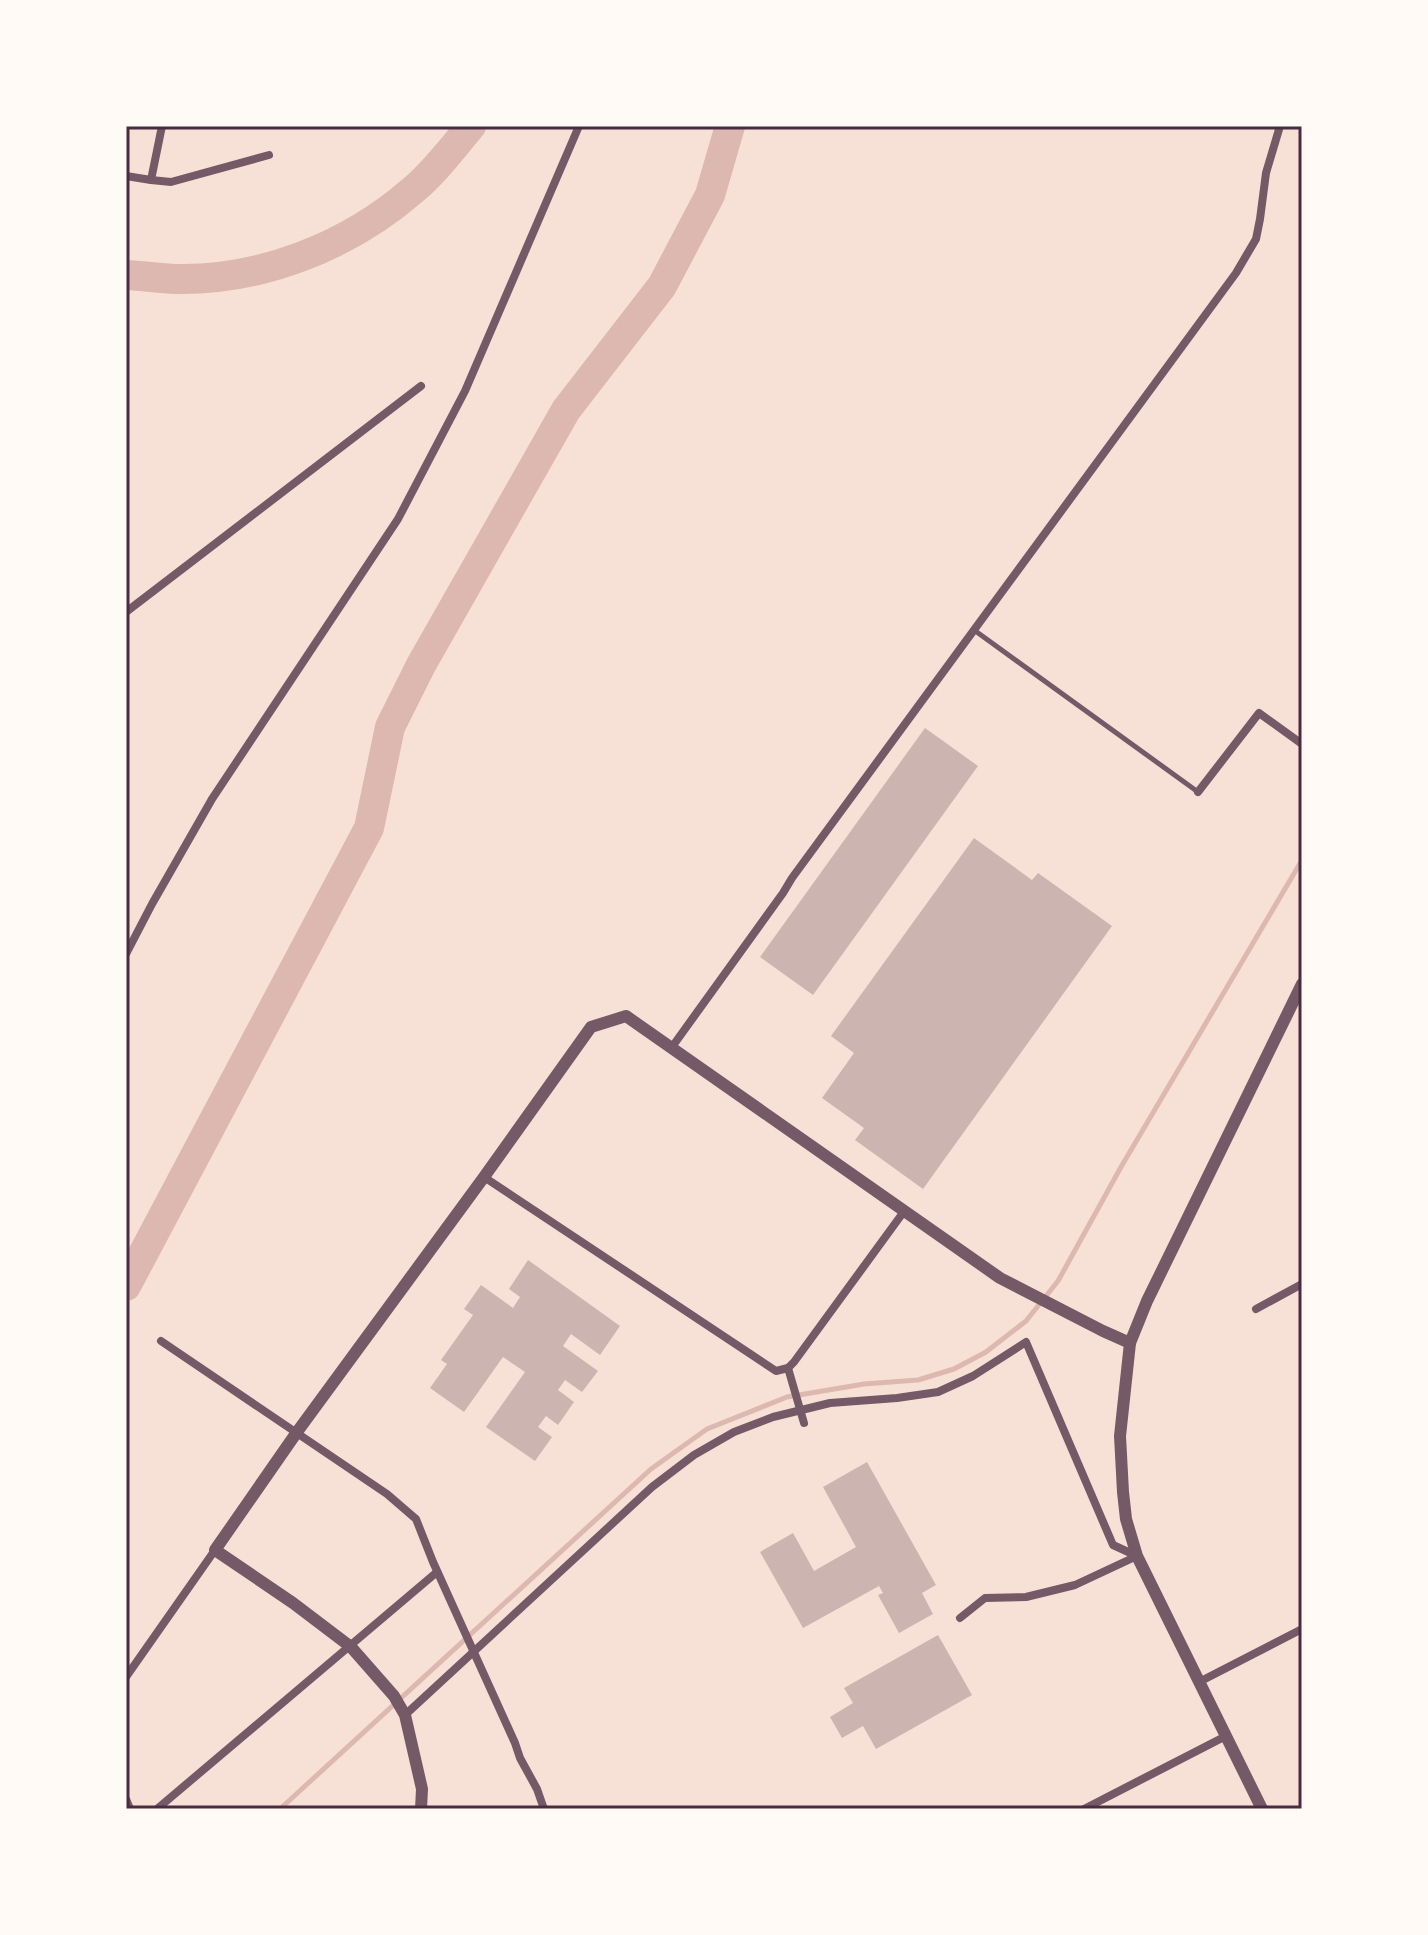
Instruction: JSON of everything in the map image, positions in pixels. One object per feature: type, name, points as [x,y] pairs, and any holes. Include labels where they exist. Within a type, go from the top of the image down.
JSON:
[{"type":"street","points":[[151,180],[162,126]]},
{"type":"street","points":[[126,954],[212,799],[398,519],[465,391],[579,126]]},
{"type":"street","points":[[672,1047],[792,878],[1236,273],[1256,239],[1266,173],[1280,126]]},
{"type":"street","points":[[126,176],[171,182],[269,155]]},
{"type":"street","points":[[126,612],[421,386]]},
{"type":"street","points":[[1198,792],[1259,713],[1302,744]]},
{"type":"street","points":[[1262,1809],[1137,1556],[1126,1519],[1120,1436],[1130,1343],[1147,1301],[1302,984]]},
{"type":"street","points":[[126,1677],[297,1432],[591,1027],[626,1016],[1000,1278],[1130,1343]]},
{"type":"street","points":[[484,1177],[776,1371],[788,1368],[794,1362],[905,1210]]},
{"type":"street","points":[[1256,1309],[1302,1284]]},
{"type":"street","points":[[161,1341],[387,1494],[416,1519],[544,1809]]},
{"type":"street","points":[[405,1715],[652,1487],[694,1455],[734,1432],[773,1417],[830,1403],[938,1392],[973,1376],[1026,1342],[1113,1545],[1137,1556]]},
{"type":"street","points":[[788,1368],[804,1423]]},
{"type":"street","points":[[215,1550],[351,1647],[394,1696],[405,1715],[422,1789],[421,1809]]},
{"type":"street","points":[[960,1618],[985,1598],[1026,1597],[1075,1585],[1137,1556]]},
{"type":"street","points":[[157,1809],[437,1572]]},
{"type":"street","points":[[1199,1682],[1302,1629]]},
{"type":"street","points":[[1084,1809],[1226,1736]]},
{"type":"street","points":[[126,1799],[130,1809]]},
{"type":"lane","points":[[973,630],[1198,792]]},
{"type":"building","points":[[925,728],[978,766],[813,995],[760,957]]},
{"type":"building","points":[[974,838],[1032,880],[1038,873],[1112,926],[923,1189],[855,1140],[864,1128],[822,1098],[854,1053],[831,1036]]},
{"type":"building","points":[[528,1260],[620,1326],[600,1355],[571,1334],[563,1346],[598,1371],[582,1392],[565,1380],[558,1390],[574,1402],[558,1425],[546,1416],[538,1427],[552,1437],[535,1461],[486,1427],[525,1372],[503,1357],[464,1412],[430,1388],[447,1364],[441,1360],[473,1315],[464,1309],[481,1285],[513,1308],[520,1297],[509,1289]]},
{"type":"building","points":[[867,1462],[936,1585],[922,1593],[933,1614],[899,1633],[878,1595],[883,1593],[879,1586],[803,1628],[760,1552],[793,1533],[814,1571],[856,1547],[823,1487]]},
{"type":"building","points":[[938,1635],[972,1695],[876,1749],[863,1726],[842,1738],[830,1717],[853,1703],[844,1688]]},
{"type":"waterway","points":[[126,275],[207,278],[239,274],[302,256],[361,228],[388,210],[436,167],[471,126]]},
{"type":"waterway","points":[[126,1286],[369,828],[390,727],[421,665],[566,410],[662,286],[710,195],[730,126]]},
{"type":"waterway","points":[[280,1809],[651,1469],[707,1429],[787,1397],[864,1384],[918,1380],[954,1369],[986,1352],[1026,1321],[1058,1281],[1121,1167],[1302,860]]}]
